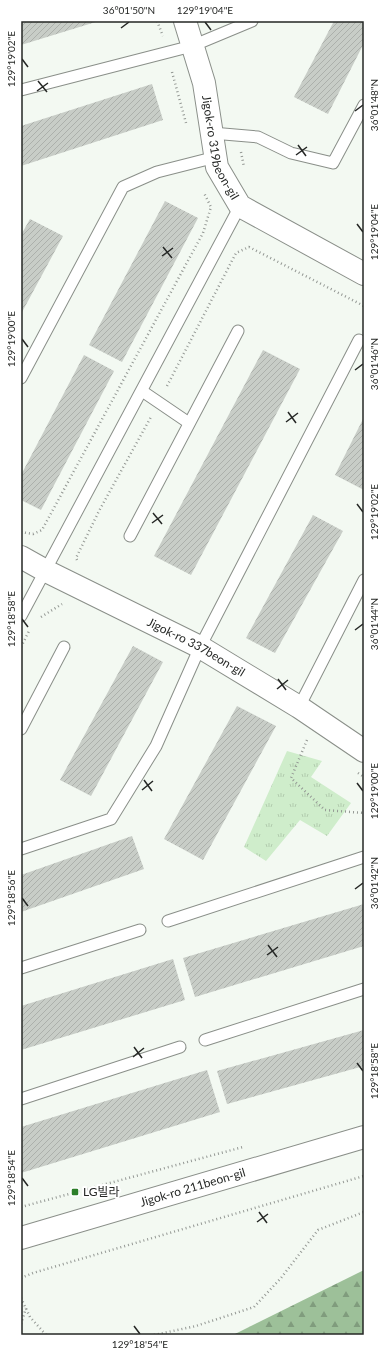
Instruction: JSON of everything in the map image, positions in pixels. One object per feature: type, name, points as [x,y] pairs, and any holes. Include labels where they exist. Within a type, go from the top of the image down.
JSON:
[{"type":"street","name":"Jigok-ro 319beon-gil","points":[[184,21],[204,83],[217,167],[240,206],[364,274]]},
{"type":"street","name":"Jigok-ro 337beon-gil","points":[[21,557],[46,571],[200,647],[299,707],[364,751]]},
{"type":"street","name":"Jigok-ro 211beon-gil","points":[[21,1238],[364,1137]]},
{"type":"lane","points":[[21,90],[192,46],[252,21]]},
{"type":"lane","points":[[212,132],[258,136],[291,153],[333,163],[364,105]]},
{"type":"lane","points":[[21,378],[123,187],[157,172],[216,157]]},
{"type":"lane","points":[[21,616],[240,206]]},
{"type":"lane","points":[[130,536],[238,330]]},
{"type":"lane","points":[[21,849],[111,819],[156,746],[200,647],[359,340]]},
{"type":"lane","points":[[142,391],[189,423]]},
{"type":"lane","points":[[299,707],[364,580]]},
{"type":"lane","points":[[21,729],[64,647]]},
{"type":"lane","points":[[168,921],[364,857]]},
{"type":"lane","points":[[21,968],[140,930]]},
{"type":"lane","points":[[205,1040],[364,989]]},
{"type":"lane","points":[[21,1099],[180,1048]]},
{"type":"path","points":[[157,21],[165,42]]},
{"type":"path","points":[[172,72],[186,126]]},
{"type":"path","points":[[21,532],[33,534],[42,530],[203,233],[211,207],[201,186]]},
{"type":"path","points":[[167,386],[236,253],[249,247],[364,306]]},
{"type":"path","points":[[37,620],[45,613],[61,604],[65,606]]},
{"type":"path","points":[[21,647],[30,630]]},
{"type":"path","points":[[307,739],[291,778],[325,810],[364,813]]},
{"type":"path","points":[[21,1207],[250,1145]]},
{"type":"path","points":[[21,1278],[33,1273],[364,1176]]},
{"type":"path","points":[[154,1335],[196,1326],[254,1307],[281,1278],[318,1230],[364,1212]]},
{"type":"path","points":[[21,1298],[30,1317],[46,1335]]},
{"type":"path","points":[[21,1324],[26,1308]]},
{"type":"green space","points":[[287,751],[322,761],[311,777],[351,803],[327,836],[300,820],[266,861],[244,847]]},
{"type":"green space","points":[[364,1271],[364,1335],[233,1335]]},
{"type":"building","points":[[21,21],[99,21],[21,45]]},
{"type":"building","points":[[334,21],[364,21],[364,43],[328,114],[294,97]]},
{"type":"building","points":[[152,84],[163,120],[21,166],[21,126]]},
{"type":"building","points":[[165,201],[198,218],[122,362],[89,345]]},
{"type":"building","points":[[30,219],[63,236],[21,314],[21,235]]},
{"type":"building","points":[[263,350],[300,369],[191,575],[154,556]]},
{"type":"building","points":[[84,355],[114,371],[41,510],[21,500],[21,475]]},
{"type":"building","points":[[364,417],[364,490],[335,475]]},
{"type":"building","points":[[313,515],[343,531],[275,653],[246,638]]},
{"type":"building","points":[[133,646],[163,662],[91,796],[60,780]]},
{"type":"building","points":[[237,706],[276,726],[203,860],[164,839]]},
{"type":"building","points":[[132,836],[144,869],[21,912],[21,875]]},
{"type":"building","points":[[364,904],[364,946],[195,997],[183,958]]},
{"type":"building","points":[[173,959],[185,1000],[21,1050],[21,1006]]},
{"type":"building","points":[[364,1030],[364,1066],[227,1104],[217,1071]]},
{"type":"building","points":[[207,1070],[220,1112],[21,1173],[21,1127]]},
{"type":"place","name":"LG빌라","points":[[75,1192]]}]
